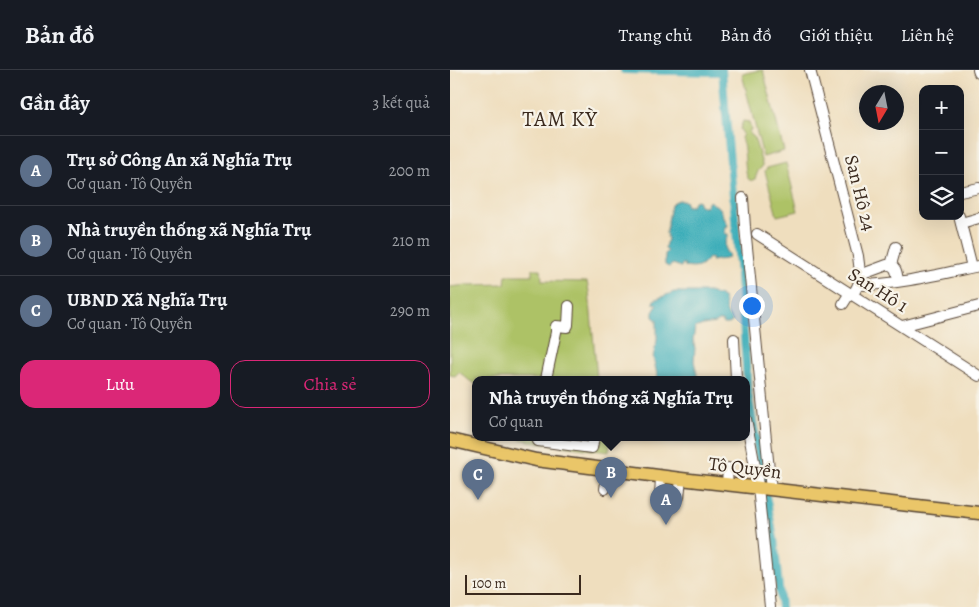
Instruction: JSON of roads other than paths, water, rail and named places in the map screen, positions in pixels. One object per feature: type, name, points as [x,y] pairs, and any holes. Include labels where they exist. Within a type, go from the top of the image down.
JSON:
[{"type":"main road","name":"Tô Quyền","points":[[450,440],[536,460],[608,470],[758,488],[775,493],[979,513]]},
{"type":"street","name":"San Hô 24","points":[[810,70],[858,256],[860,280]]},
{"type":"street","points":[[964,191],[979,188]]},
{"type":"street","points":[[743,198],[775,493]]},
{"type":"street","points":[[964,220],[979,218]]},
{"type":"street","points":[[860,280],[874,285],[976,267],[960,220]]},
{"type":"street","name":"San Hô 1","points":[[757,234],[979,376]]},
{"type":"street","points":[[891,265],[896,247]]},
{"type":"street","points":[[843,304],[852,294],[860,280],[887,265],[891,265]]},
{"type":"street","points":[[891,265],[897,272],[898,281]]},
{"type":"street","points":[[547,376],[556,326],[567,327],[569,306]]},
{"type":"street","points":[[902,326],[979,306]]},
{"type":"street","points":[[734,339],[736,376]]},
{"type":"street","points":[[750,440],[757,477],[770,607]]},
{"type":"street","points":[[536,460],[538,441]]},
{"type":"street","points":[[550,441],[592,448],[593,441]]},
{"type":"street","points":[[727,484],[728,468]]},
{"type":"street","points":[[605,489],[608,470]]},
{"type":"street","points":[[660,496],[661,477]]},
{"type":"street","points":[[679,497],[681,479]]},
{"type":"water","points":[[679,200],[685,201],[687,206],[692,206],[694,201],[698,200],[700,205],[706,207],[709,201],[720,208],[728,226],[725,227],[725,234],[728,234],[728,237],[725,244],[726,252],[729,254],[728,257],[711,261],[712,259],[708,258],[701,266],[696,268],[685,267],[685,264],[682,264],[681,267],[673,264],[669,267],[665,265],[665,254],[668,251],[665,249],[668,240],[666,233],[671,205]]},
{"type":"water","points":[[674,292],[709,292],[723,297],[727,313],[733,321],[729,324],[724,324],[722,321],[719,321],[695,328],[693,340],[695,348],[694,361],[697,376],[657,376],[653,357],[657,340],[657,320],[653,317],[653,312],[657,304],[653,303],[654,300]]},
{"type":"waterway","points":[[624,70],[722,72]]},
{"type":"waterway","points":[[722,70],[747,376]]},
{"type":"waterway","points":[[750,405],[763,479]]},
{"type":"waterway","points":[[766,496],[774,539],[781,607]]},
{"type":"place","name":"Nhà truyền thống xã Nghĩa Trụ","points":[[611,498]]},
{"type":"place","name":"UBND Xã Nghĩa Trụ","points":[[478,500]]},
{"type":"place","name":"Trụ sở Công An xã Nghĩa Trụ","points":[[666,525]]},
{"type":"district","name":"TAM KỲ","points":[[560,119]]}]
